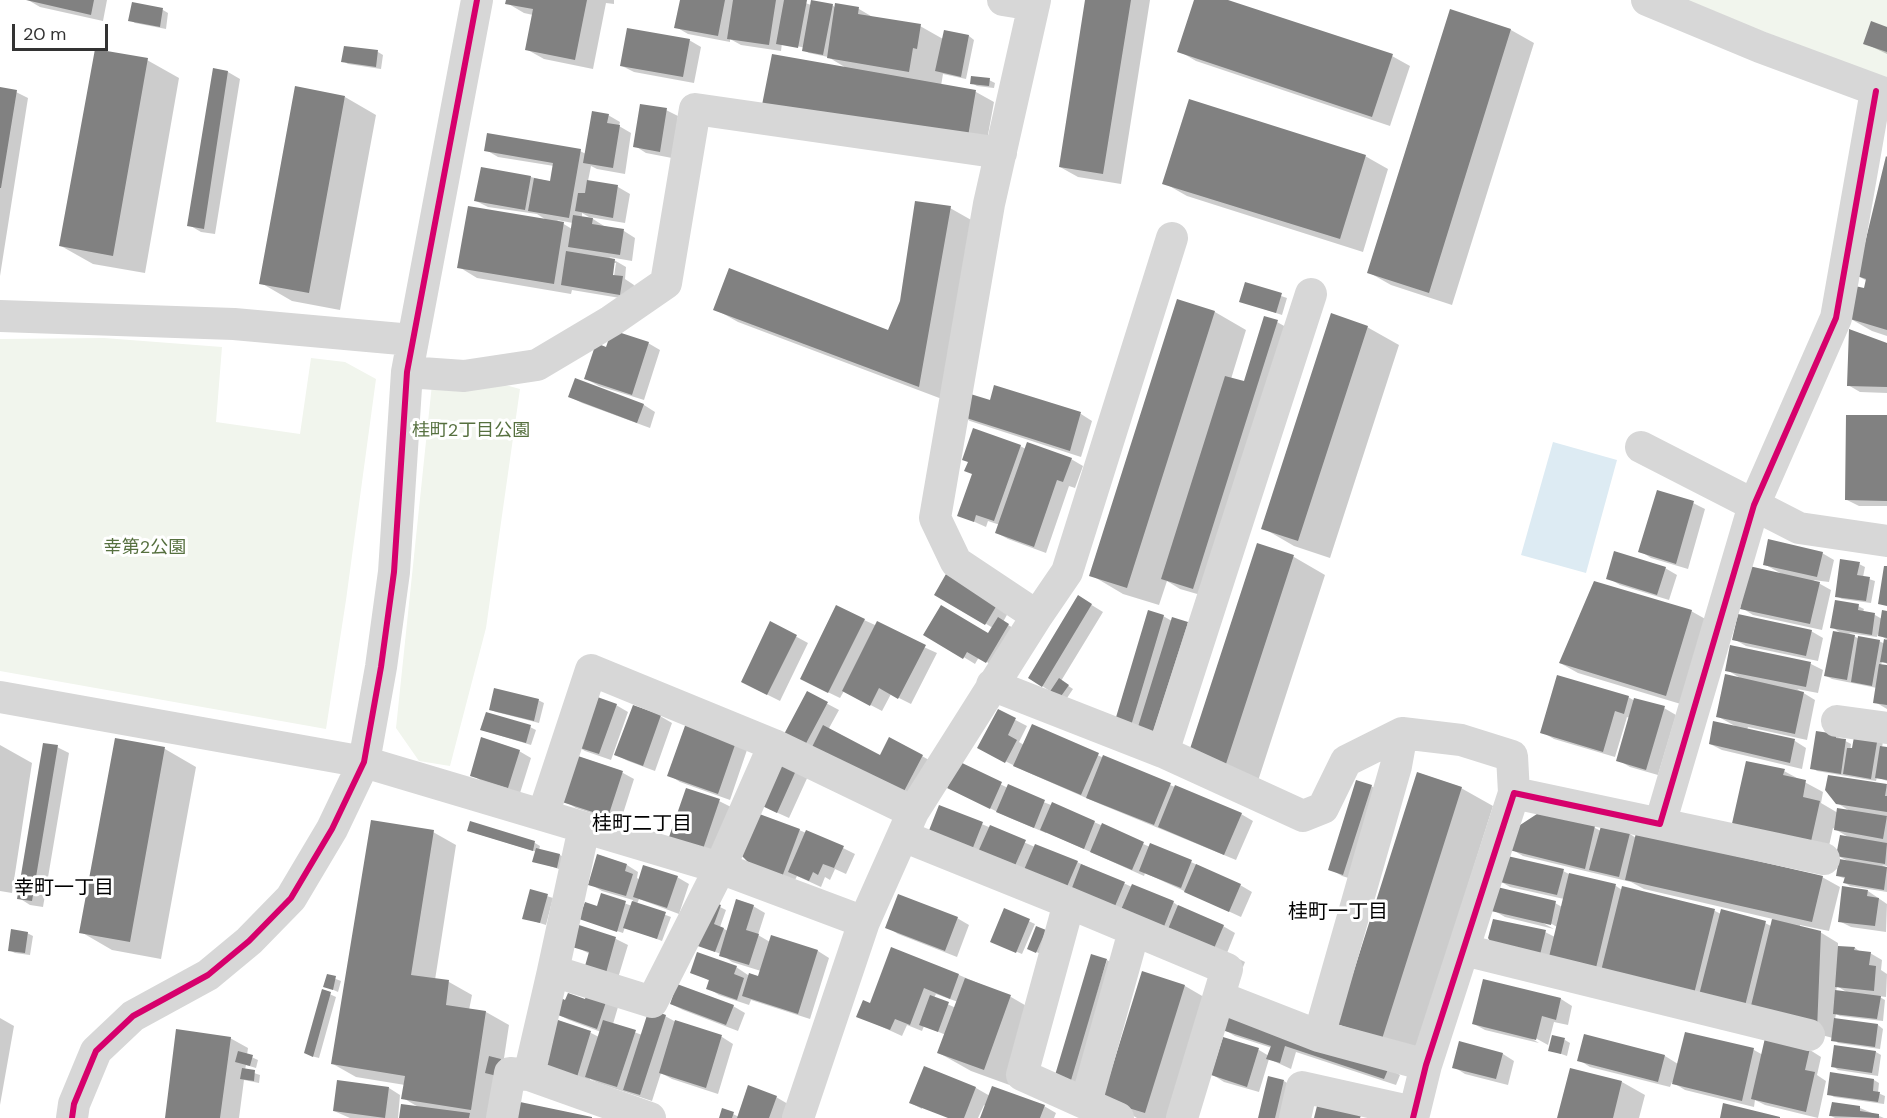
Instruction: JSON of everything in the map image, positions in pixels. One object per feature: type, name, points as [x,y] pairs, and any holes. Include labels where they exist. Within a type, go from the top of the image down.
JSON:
[{"type":"street","points":[[72,1118],[74,1104],[96,1051],[132,1016],[208,975],[249,941],[291,898],[332,829],[364,762],[381,667],[394,572],[407,372],[477,0]]},
{"type":"street","points":[[1003,0],[1035,2],[989,204],[935,518],[956,562],[1037,616]]},
{"type":"street","points":[[1647,0],[1760,47],[1882,93],[1836,318],[1754,505],[1660,824]]},
{"type":"street","points":[[407,372],[464,376],[537,365],[611,321],[666,283],[695,109],[1001,153]]},
{"type":"street","points":[[798,1118],[864,922],[908,824],[992,685],[1067,572],[1172,238]]},
{"type":"street","points":[[1163,752],[1311,294]]},
{"type":"street","points":[[0,316],[234,324],[412,340]]},
{"type":"street","points":[[1641,447],[1799,528],[1887,541]]},
{"type":"street","points":[[543,815],[591,670],[774,745],[908,824],[1069,903],[1227,969],[1182,1118]]},
{"type":"street","points":[[992,685],[1163,752],[1303,816],[1323,808],[1346,761],[1402,733],[1461,740],[1512,756],[1514,793],[1426,1065],[1413,1115],[1302,1087],[1295,1118]]},
{"type":"street","points":[[0,697],[364,762],[720,868],[864,922]]},
{"type":"street","points":[[1837,721],[1887,728]]},
{"type":"street","points":[[1319,1036],[1396,766],[1402,733]]},
{"type":"street","points":[[554,971],[652,1002],[720,868],[774,745]]},
{"type":"street","points":[[1514,793],[1824,859]]},
{"type":"street","points":[[529,1074],[554,971],[584,828]]},
{"type":"street","points":[[1069,903],[1022,1075],[1118,1118]]},
{"type":"street","points":[[1086,1103],[1134,931]]},
{"type":"street","points":[[1464,950],[1809,1035]]},
{"type":"street","points":[[1219,997],[1319,1036],[1426,1065]]},
{"type":"street","points":[[502,1118],[510,1073],[529,1074],[650,1118]]},
{"type":"green space","points":[[1679,0],[1887,0],[1887,79],[1757,29]]},
{"type":"green space","name":"幸第2公園","points":[[104,338],[222,347],[216,422],[300,434],[311,358],[345,362],[376,379],[326,729],[0,671],[0,339]]},
{"type":"green space","name":"桂町2丁目公園","points":[[498,383],[520,389],[486,628],[450,766],[419,761],[396,728],[432,384]]},
{"type":"shaded area","points":[[1553,442],[1617,460],[1586,573],[1521,555]]},
{"type":"building","points":[[26,0],[94,0],[91,15]]},
{"type":"building","points":[[506,0],[587,0],[575,60],[525,50],[533,9],[505,4]]},
{"type":"building","points":[[680,0],[725,0],[718,36],[674,28]]},
{"type":"building","points":[[733,0],[776,0],[769,45],[727,39]]},
{"type":"building","points":[[784,0],[807,0],[798,48],[776,44]]},
{"type":"building","points":[[811,0],[833,4],[823,55],[802,51]]},
{"type":"building","points":[[1085,0],[1131,0],[1103,174],[1059,167]]},
{"type":"building","points":[[1194,0],[1228,0],[1393,54],[1372,117],[1177,52]]},
{"type":"building","points":[[132,2],[163,8],[160,27],[128,21]]},
{"type":"building","points":[[835,3],[859,7],[858,14],[921,24],[917,49],[913,48],[909,72],[827,58]]},
{"type":"building","points":[[1450,9],[1511,29],[1429,293],[1367,273]]},
{"type":"building","points":[[1871,21],[1887,27],[1887,52],[1863,44]]},
{"type":"building","points":[[627,28],[690,39],[683,77],[620,66]]},
{"type":"building","points":[[944,30],[969,35],[961,77],[935,71]]},
{"type":"building","points":[[344,46],[378,50],[376,67],[341,62]]},
{"type":"building","points":[[95,49],[148,58],[113,256],[59,246]]},
{"type":"building","points":[[772,54],[976,90],[967,142],[762,105]]},
{"type":"building","points":[[213,68],[228,71],[204,229],[187,226]]},
{"type":"building","points":[[971,76],[990,78],[989,86],[970,84]]},
{"type":"building","points":[[295,86],[345,96],[309,293],[259,284]]},
{"type":"building","points":[[0,87],[17,90],[1,188],[0,188]]},
{"type":"building","points":[[1189,99],[1366,155],[1340,239],[1162,184]]},
{"type":"building","points":[[640,104],[667,108],[660,152],[633,147]]},
{"type":"building","points":[[592,111],[609,114],[607,123],[620,125],[613,168],[583,163]]},
{"type":"building","points":[[487,133],[581,149],[569,218],[528,211],[534,178],[550,181],[553,163],[484,151]]},
{"type":"building","points":[[1886,156],[1887,330],[1847,318],[1855,286],[1864,288],[1866,279],[1857,276]]},
{"type":"building","points":[[481,167],[531,176],[525,210],[474,201]]},
{"type":"building","points":[[587,180],[618,185],[613,218],[575,211],[578,193],[585,193]]},
{"type":"building","points":[[915,201],[951,206],[919,387],[713,310],[729,268],[888,330],[900,301]]},
{"type":"building","points":[[468,206],[564,222],[554,284],[457,268]]},
{"type":"building","points":[[573,215],[593,218],[592,224],[624,229],[620,255],[568,247]]},
{"type":"building","points":[[566,251],[615,259],[613,275],[623,276],[620,295],[561,285]]},
{"type":"building","points":[[1245,282],[1282,293],[1276,313],[1239,302]]},
{"type":"building","points":[[1177,299],[1215,311],[1127,588],[1089,576]]},
{"type":"building","points":[[1331,313],[1368,326],[1298,541],[1261,529]]},
{"type":"building","points":[[1264,316],[1278,320],[1193,589],[1161,579],[1225,376],[1244,381]]},
{"type":"building","points":[[1849,329],[1887,343],[1887,387],[1847,386]]},
{"type":"building","points":[[612,330],[649,342],[632,395],[584,379],[596,343],[606,347]]},
{"type":"building","points":[[575,378],[644,404],[637,423],[568,397]]},
{"type":"building","points":[[994,385],[1081,412],[1070,451],[957,415],[964,392],[990,400]]},
{"type":"building","points":[[1846,415],[1887,415],[1887,501],[1845,500]]},
{"type":"building","points":[[973,428],[1021,445],[994,521],[976,515],[974,522],[957,516],[972,474],[964,471],[968,462],[962,460]]},
{"type":"building","points":[[1027,442],[1072,458],[1063,482],[1057,480],[1034,547],[995,533]]},
{"type":"building","points":[[1657,490],[1694,501],[1676,564],[1638,552]]},
{"type":"building","points":[[1768,539],[1823,552],[1817,577],[1763,565]]},
{"type":"building","points":[[1257,543],[1294,555],[1224,770],[1187,758]]},
{"type":"building","points":[[1614,551],[1666,567],[1657,595],[1606,579]]},
{"type":"building","points":[[1840,559],[1860,562],[1857,575],[1870,577],[1866,601],[1835,597]]},
{"type":"building","points":[[1749,566],[1820,582],[1810,624],[1740,609]]},
{"type":"building","points":[[1884,566],[1887,566],[1887,606],[1878,604]]},
{"type":"building","points":[[946,574],[997,605],[985,625],[934,595]]},
{"type":"building","points":[[1594,581],[1692,610],[1666,696],[1559,663]]},
{"type":"building","points":[[1078,595],[1092,604],[1042,687],[1028,678]]},
{"type":"building","points":[[1835,600],[1859,604],[1858,610],[1875,613],[1872,635],[1830,628]]},
{"type":"building","points":[[836,605],[865,619],[828,693],[800,679]]},
{"type":"building","points":[[941,605],[988,633],[998,617],[1009,624],[986,663],[967,652],[963,659],[923,635]]},
{"type":"building","points":[[1148,610],[1164,615],[1130,729],[1114,724]]},
{"type":"building","points":[[1882,610],[1887,611],[1887,638],[1878,636]]},
{"type":"building","points":[[1738,614],[1812,630],[1806,656],[1732,640]]},
{"type":"building","points":[[1172,617],[1188,622],[1152,735],[1137,730]]},
{"type":"building","points":[[770,621],[797,635],[767,695],[741,682]]},
{"type":"building","points":[[877,621],[926,645],[898,699],[879,688],[870,706],[842,691]]},
{"type":"building","points":[[1833,631],[1855,635],[1847,680],[1824,676]]},
{"type":"building","points":[[1858,636],[1880,640],[1872,686],[1851,682]]},
{"type":"building","points":[[1884,639],[1887,640],[1887,663],[1880,662]]},
{"type":"building","points":[[1730,645],[1811,662],[1806,687],[1725,671]]},
{"type":"building","points":[[1879,664],[1887,665],[1887,705],[1873,703]]},
{"type":"building","points":[[1725,674],[1804,692],[1795,734],[1716,717]]},
{"type":"building","points":[[1557,675],[1629,696],[1624,714],[1615,711],[1603,752],[1540,733]]},
{"type":"building","points":[[1059,678],[1069,685],[1059,699],[1049,693]]},
{"type":"building","points":[[494,688],[539,699],[534,721],[489,710]]},
{"type":"building","points":[[807,691],[828,702],[803,749],[782,738]]},
{"type":"building","points":[[589,694],[617,704],[599,754],[571,745]]},
{"type":"building","points":[[1634,698],[1665,706],[1646,770],[1616,761]]},
{"type":"building","points":[[633,705],[661,715],[643,766],[614,755]]},
{"type":"building","points":[[998,709],[1016,718],[1008,735],[1017,740],[1005,763],[977,748]]},
{"type":"building","points":[[486,712],[531,725],[526,743],[480,730]]},
{"type":"building","points":[[1713,721],[1795,739],[1790,763],[1709,744]]},
{"type":"building","points":[[686,723],[736,742],[718,794],[667,776]]},
{"type":"building","points":[[1032,724],[1099,753],[1081,795],[1013,766]]},
{"type":"building","points":[[823,725],[880,755],[889,737],[923,755],[902,795],[811,749]]},
{"type":"building","points":[[1816,731],[1836,734],[1836,738],[1846,739],[1841,774],[1810,769]]},
{"type":"building","points":[[1878,736],[1871,779],[1843,774],[1847,748],[1852,748],[1854,737]]},
{"type":"building","points":[[481,737],[520,750],[508,788],[470,776]]},
{"type":"building","points":[[115,738],[165,747],[130,942],[79,933]]},
{"type":"building","points":[[43,743],[58,745],[32,901],[17,899]]},
{"type":"building","points":[[1880,746],[1887,747],[1887,780],[1875,778]]},
{"type":"building","points":[[1103,755],[1171,783],[1154,825],[1086,798]]},
{"type":"building","points":[[578,756],[623,771],[608,817],[562,802]]},
{"type":"building","points":[[776,756],[798,766],[777,813],[756,803]]},
{"type":"building","points":[[1746,761],[1785,769],[1783,775],[1806,780],[1803,797],[1820,801],[1810,846],[1731,828]]},
{"type":"building","points":[[960,762],[1002,782],[990,809],[947,788]]},
{"type":"building","points":[[1417,772],[1462,787],[1382,1039],[1337,1024]]},
{"type":"building","points":[[1828,775],[1887,784],[1885,796],[1887,796],[1887,812],[1836,804],[1825,790]]},
{"type":"building","points":[[1356,780],[1372,785],[1343,875],[1328,870]]},
{"type":"building","points":[[1008,784],[1045,800],[1034,828],[996,812]]},
{"type":"building","points":[[1175,785],[1242,813],[1224,855],[1158,827]]},
{"type":"building","points":[[686,788],[720,799],[703,849],[669,837]]},
{"type":"building","points":[[1052,802],[1095,821],[1084,849],[1040,830]]},
{"type":"building","points":[[939,805],[983,822],[972,850],[928,833]]},
{"type":"building","points":[[1837,808],[1887,816],[1883,839],[1834,830]]},
{"type":"building","points":[[754,812],[800,829],[782,877],[752,866],[739,853]]},
{"type":"building","points":[[1540,812],[1595,826],[1585,869],[1509,850],[1514,829]]},
{"type":"building","points":[[371,820],[434,830],[411,975],[449,980],[446,1005],[486,1011],[471,1110],[401,1099],[405,1076],[331,1064]]},
{"type":"building","points":[[470,821],[535,841],[533,851],[467,831]]},
{"type":"building","points":[[1102,823],[1144,842],[1132,870],[1090,852]]},
{"type":"building","points":[[990,825],[1026,840],[1014,868],[978,852]]},
{"type":"building","points":[[1601,826],[1630,833],[1619,877],[1589,870]]},
{"type":"building","points":[[806,830],[844,846],[834,868],[823,864],[818,875],[813,872],[809,881],[788,872]]},
{"type":"building","points":[[1636,833],[1823,876],[1812,922],[1625,880]]},
{"type":"building","points":[[1840,835],[1887,843],[1885,864],[1836,856]]},
{"type":"building","points":[[1150,843],[1192,860],[1181,888],[1139,871]]},
{"type":"building","points":[[1035,844],[1078,861],[1066,889],[1023,872]]},
{"type":"building","points":[[536,848],[560,854],[557,868],[532,862]]},
{"type":"building","points":[[597,854],[627,864],[625,871],[633,874],[626,896],[588,885]]},
{"type":"building","points":[[1503,855],[1564,869],[1557,895],[1496,881]]},
{"type":"building","points":[[1839,859],[1887,867],[1884,890],[1843,883],[1845,877],[1836,876]]},
{"type":"building","points":[[1081,864],[1125,882],[1113,911],[1070,893]]},
{"type":"building","points":[[1196,864],[1241,884],[1229,912],[1184,892]]},
{"type":"building","points":[[643,865],[678,876],[667,908],[633,897]]},
{"type":"building","points":[[1569,873],[1616,884],[1595,972],[1548,961]]},
{"type":"building","points":[[1132,884],[1174,901],[1163,929],[1120,912]]},
{"type":"building","points":[[1622,886],[1715,909],[1693,998],[1600,975]]},
{"type":"building","points":[[1842,886],[1868,890],[1867,896],[1879,898],[1875,926],[1838,922]]},
{"type":"building","points":[[1497,887],[1556,901],[1551,925],[1491,911]]},
{"type":"building","points":[[530,889],[548,894],[540,923],[522,919]]},
{"type":"building","points":[[601,893],[626,901],[617,932],[579,919],[585,902],[597,906]]},
{"type":"building","points":[[898,894],[958,917],[945,951],[885,928]]},
{"type":"building","points":[[736,899],[754,905],[746,930],[759,934],[749,965],[719,956]]},
{"type":"building","points":[[707,900],[721,905],[714,924],[724,928],[715,952],[692,944]]},
{"type":"building","points":[[632,901],[666,912],[657,939],[623,928]]},
{"type":"building","points":[[1178,905],[1224,925],[1212,953],[1166,934]]},
{"type":"building","points":[[1004,908],[1030,919],[1016,953],[990,942]]},
{"type":"building","points":[[1721,909],[1766,921],[1744,1010],[1698,999]]},
{"type":"building","points":[[1493,919],[1546,930],[1539,959],[1496,950],[1488,938]]},
{"type":"building","points":[[1772,919],[1821,931],[1817,1030],[1749,1014]]},
{"type":"building","points":[[579,925],[616,937],[606,973],[585,966],[589,952],[572,947]]},
{"type":"building","points":[[1036,926],[1046,930],[1036,953],[1027,949]]},
{"type":"building","points":[[11,929],[28,932],[25,953],[8,951]]},
{"type":"building","points":[[771,935],[818,950],[798,1014],[742,996],[749,973],[758,976]]},
{"type":"building","points":[[1838,946],[1855,947],[1854,950],[1871,952],[1869,965],[1876,966],[1874,991],[1835,987]]},
{"type":"building","points":[[891,947],[959,974],[950,999],[924,988],[910,1025],[895,1019],[890,1030],[856,1017],[863,1000],[870,1003]]},
{"type":"building","points":[[697,952],[737,966],[734,974],[744,978],[737,1000],[706,989],[709,980],[690,973]]},
{"type":"building","points":[[1091,954],[1107,959],[1069,1087],[1053,1082]]},
{"type":"building","points":[[1142,971],[1185,985],[1145,1113],[1102,1100]]},
{"type":"building","points":[[327,974],[336,976],[333,990],[323,987]]},
{"type":"building","points":[[965,978],[1011,995],[984,1070],[937,1053]]},
{"type":"building","points":[[1483,979],[1561,998],[1556,1020],[1542,1016],[1536,1040],[1472,1024]]},
{"type":"building","points":[[677,984],[734,1005],[726,1025],[670,1004]]},
{"type":"building","points":[[322,989],[331,992],[313,1057],[304,1053]]},
{"type":"building","points":[[1835,990],[1881,996],[1877,1019],[1833,1014]]},
{"type":"building","points":[[588,992],[607,999],[597,1029],[555,1014],[561,998],[565,1000],[568,993],[585,999]]},
{"type":"building","points":[[930,995],[949,1002],[938,1032],[919,1025]]},
{"type":"building","points":[[649,1009],[666,1015],[640,1095],[623,1090]]},
{"type":"building","points":[[1227,1013],[1389,1067],[1384,1079],[1285,1046],[1280,1063],[1266,1059],[1271,1046],[1222,1030]]},
{"type":"building","points":[[1834,1018],[1878,1024],[1875,1047],[1831,1041]]},
{"type":"building","points":[[555,1019],[591,1031],[577,1077],[541,1066]]},
{"type":"building","points":[[603,1020],[636,1030],[617,1087],[585,1077]]},
{"type":"building","points":[[675,1020],[722,1035],[706,1088],[659,1073]]},
{"type":"building","points":[[176,1029],[231,1037],[220,1118],[165,1118]]},
{"type":"building","points":[[1685,1032],[1754,1048],[1742,1101],[1672,1084]]},
{"type":"building","points":[[1584,1034],[1665,1055],[1658,1082],[1577,1061]]},
{"type":"building","points":[[1552,1035],[1565,1038],[1561,1054],[1548,1051]]},
{"type":"building","points":[[1223,1037],[1259,1048],[1247,1087],[1211,1075]]},
{"type":"building","points":[[1765,1038],[1810,1048],[1805,1070],[1815,1072],[1806,1112],[1751,1099]]},
{"type":"building","points":[[1459,1041],[1503,1053],[1496,1079],[1452,1068]]},
{"type":"building","points":[[1834,1045],[1876,1051],[1872,1073],[1831,1067]]},
{"type":"building","points":[[238,1051],[253,1055],[250,1066],[235,1062]]},
{"type":"building","points":[[489,1056],[501,1059],[497,1076],[485,1073]]},
{"type":"building","points":[[924,1066],[976,1087],[964,1118],[948,1118],[909,1103]]},
{"type":"building","points":[[242,1068],[255,1070],[254,1081],[240,1079]]},
{"type":"building","points":[[1570,1068],[1622,1081],[1613,1118],[1557,1118]]},
{"type":"building","points":[[1830,1072],[1874,1079],[1873,1091],[1880,1092],[1878,1102],[1827,1095]]},
{"type":"building","points":[[1268,1076],[1284,1080],[1275,1118],[1258,1118]]},
{"type":"building","points":[[337,1080],[389,1087],[385,1118],[333,1111]]},
{"type":"building","points":[[748,1085],[777,1096],[769,1118],[737,1118]]},
{"type":"building","points":[[992,1086],[1045,1105],[1040,1118],[980,1118]]},
{"type":"building","points":[[520,1102],[592,1117],[592,1118],[517,1118]]},
{"type":"building","points":[[1318,1102],[1362,1113],[1360,1118],[1314,1118]]},
{"type":"building","points":[[1832,1102],[1860,1106],[1860,1111],[1879,1114],[1879,1118],[1829,1116]]},
{"type":"building","points":[[1723,1103],[1780,1117],[1780,1118],[1720,1118]]},
{"type":"building","points":[[401,1104],[470,1113],[469,1118],[399,1118]]},
{"type":"building","points":[[722,1108],[734,1112],[732,1118],[719,1118]]},
{"type":"cycle path","points":[[72,1118],[74,1104],[96,1051],[133,1016],[208,975],[249,941],[291,898],[332,829],[364,762],[381,667],[394,572],[407,372],[477,0]]},
{"type":"cycle path","points":[[1413,1118],[1426,1065],[1514,793],[1660,824],[1754,505],[1836,318],[1876,91]]},
{"type":"district","name":"桂町二丁目","points":[[642,825]]},
{"type":"district","name":"幸町一丁目","points":[[64,889]]},
{"type":"district","name":"桂町一丁目","points":[[1338,913]]}]
